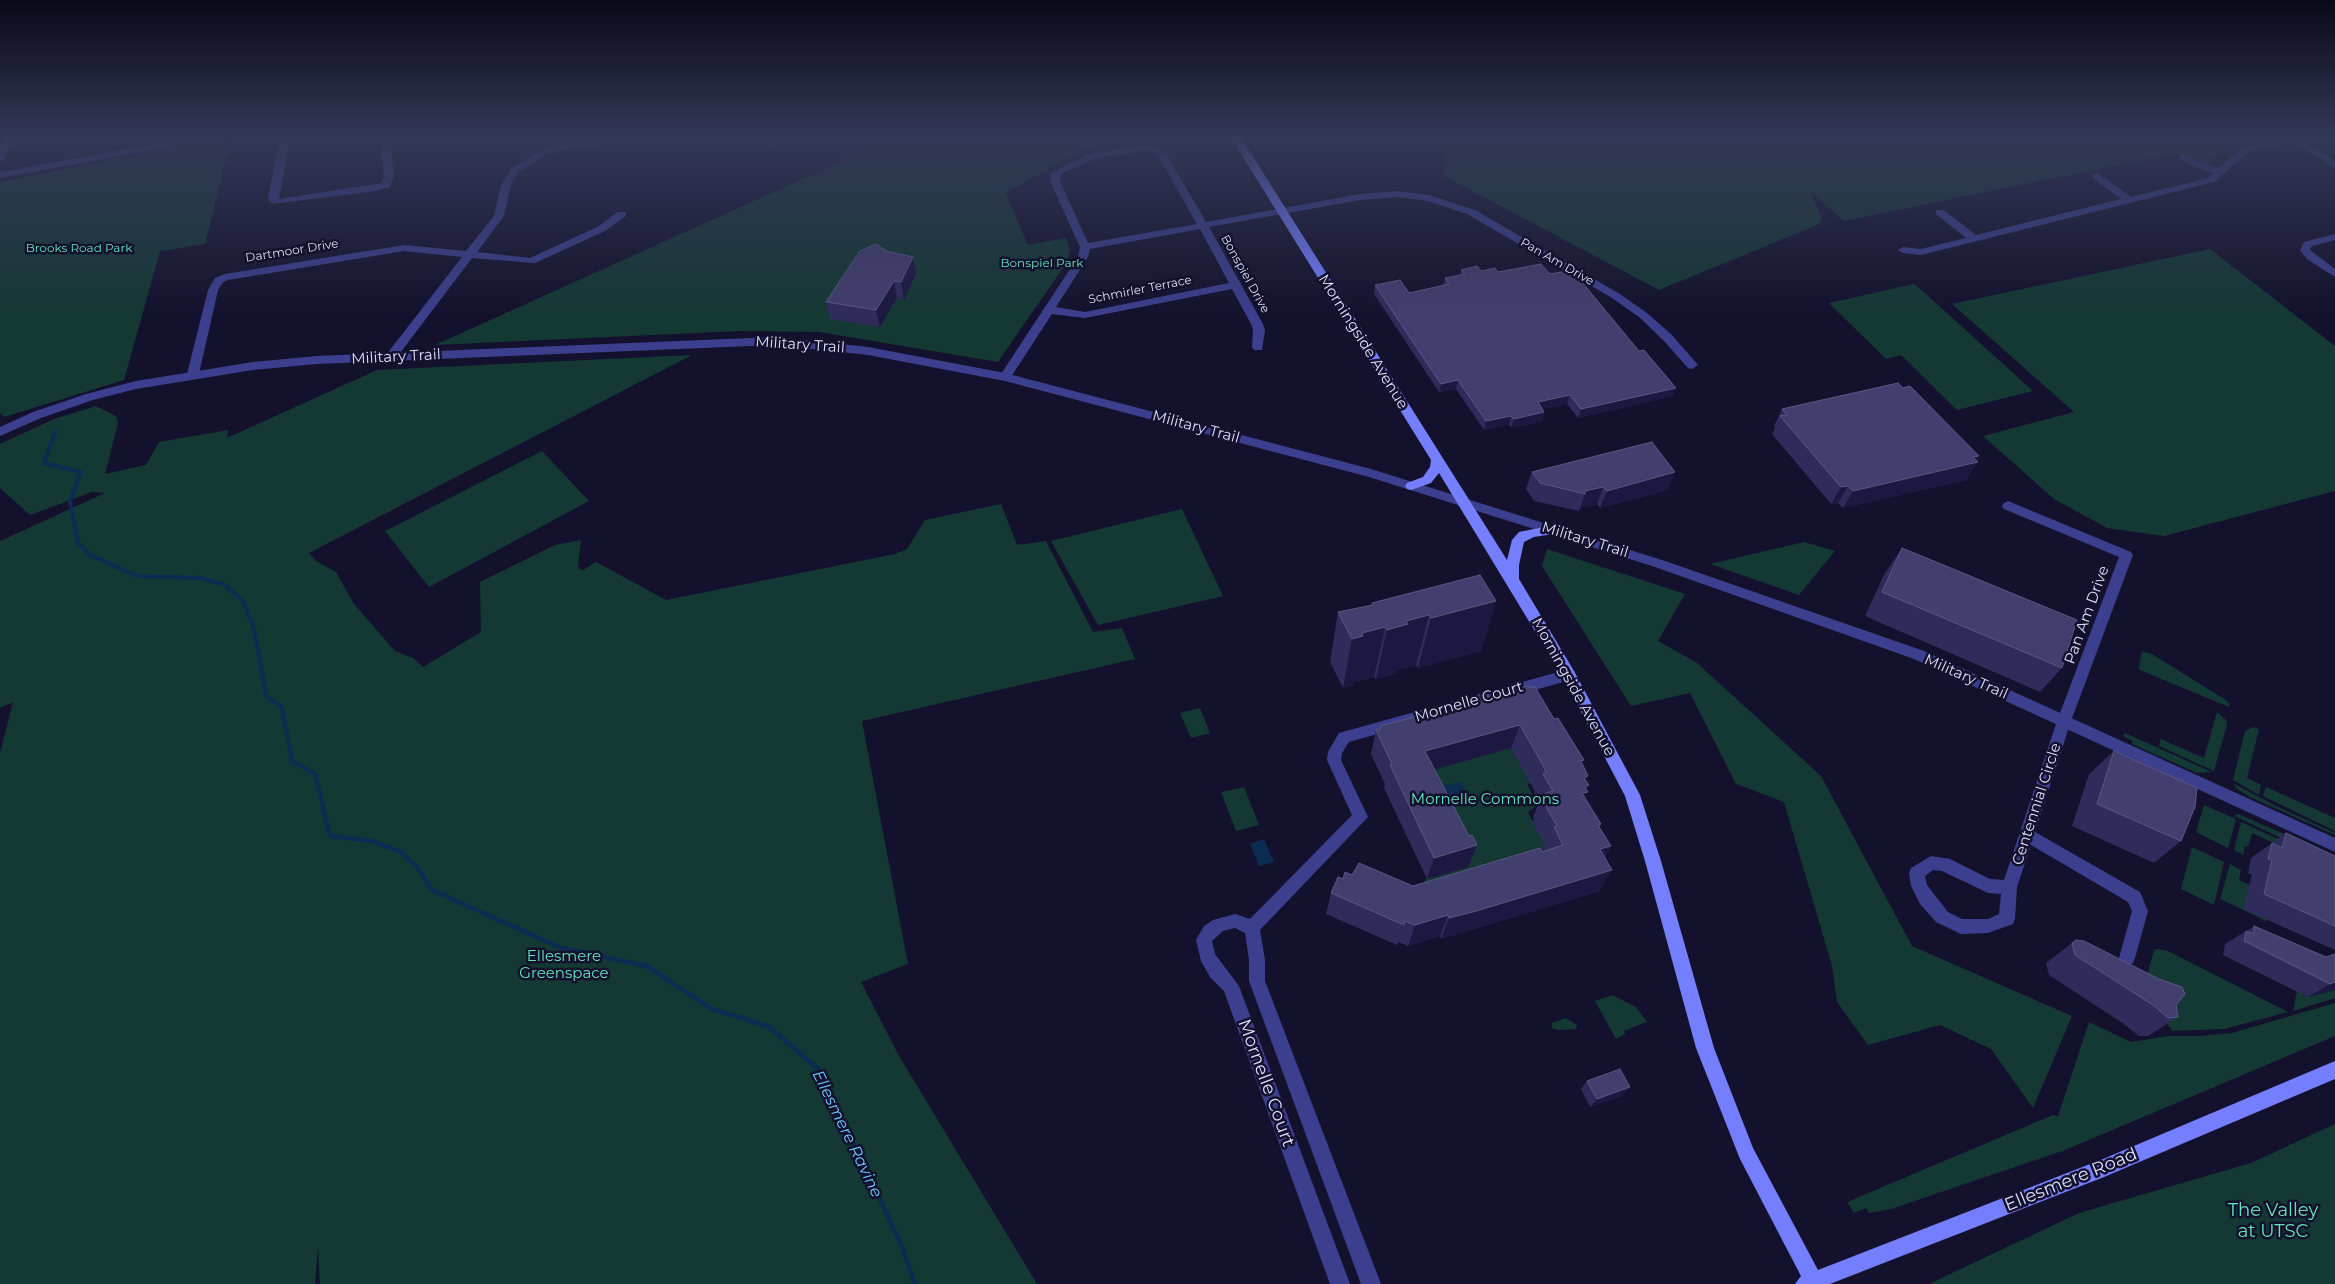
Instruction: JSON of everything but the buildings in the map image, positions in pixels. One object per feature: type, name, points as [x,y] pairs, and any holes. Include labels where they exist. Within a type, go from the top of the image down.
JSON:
[{"type":"main road","name":"Morningside Avenue","points":[[1272,196],[1514,582],[1569,675],[1632,795],[1705,1048],[1743,1145],[1810,1283]]},
{"type":"main road","points":[[1412,486],[1426,480],[1436,468],[1437,461]]},
{"type":"main road","points":[[1514,582],[1512,565],[1518,540],[1524,535],[1534,532],[1554,530]]},
{"type":"main road","name":"Ellesmere Road","points":[[1810,1283],[2104,1168],[2335,1070]]},
{"type":"street","points":[[273,196],[276,202],[319,196]]},
{"type":"street","points":[[390,358],[499,216],[504,196]]},
{"type":"street","name":"Bonspiel Drive","points":[[1062,196],[1085,247]]},
{"type":"street","name":"Bonspiel Drive","points":[[1186,196],[1257,324],[1258,347]]},
{"type":"street","name":"Pan Am Drive","points":[[1085,247],[1374,196]]},
{"type":"street","name":"Pan Am Drive","points":[[1409,196],[1448,203],[1471,212],[1616,296],[1643,315],[1668,338],[1692,365]]},
{"type":"street","points":[[2123,196],[2129,200]]},
{"type":"street","points":[[1903,250],[1921,252],[2146,196]]},
{"type":"street","points":[[1940,212],[1974,238]]},
{"type":"street","points":[[469,254],[532,261],[601,229],[622,214]]},
{"type":"street","points":[[2335,237],[2308,244],[2305,250],[2311,257],[2335,274]]},
{"type":"street","points":[[1005,377],[1082,261],[1085,247]]},
{"type":"street","name":"Dartmoor Drive","points":[[193,374],[213,290],[218,280],[225,277],[395,249],[469,254]]},
{"type":"street","name":"Schmirler Terrace","points":[[1050,310],[1085,315],[1235,285]]},
{"type":"street","name":"Military Trail","points":[[0,432],[37,415],[90,397],[193,374],[252,366],[775,341],[841,346],[1005,377],[1412,486],[1696,576],[1919,655],[2335,845]]},
{"type":"street","name":"Pan Am Drive","points":[[2008,506],[2126,556],[2064,721]]},
{"type":"street","name":"Mornelle Court","points":[[1252,928],[1360,816],[1334,760],[1344,737],[1569,675]]},
{"type":"street","name":"Centennial Circle","points":[[2009,886],[1988,886],[1944,864],[1931,863],[1917,873],[1919,886],[1926,899],[1942,917],[1962,927],[1988,926],[2007,919],[2009,886],[2028,836],[2064,721]]},
{"type":"street","points":[[2028,836],[2114,883],[2134,897],[2140,911],[2127,958]]},
{"type":"street","name":"Mornelle Court","points":[[1252,928],[1235,922],[1219,925],[1210,931],[1204,940],[1207,956],[1216,971],[1231,986],[1340,1284]]},
{"type":"street","name":"Mornelle Court","points":[[1252,928],[1257,960],[1257,981],[1371,1284]]},
{"type":"green space","name":"Brooks Road Park","points":[[0,196],[217,196],[205,244],[160,251],[124,380],[4,417],[0,413]]},
{"type":"green space","name":"Bonspiel Park","points":[[765,196],[1007,196],[1028,245],[1066,238],[1070,249],[1067,262],[998,362],[819,332],[740,331],[435,345]]},
{"type":"green space","points":[[1482,196],[1812,196],[1822,218],[1819,224],[1659,290]]},
{"type":"green space","points":[[1816,196],[1967,196],[1844,221]]},
{"type":"green space","points":[[2210,249],[2335,346],[2335,491],[2164,536],[2107,528],[2054,499],[1983,436],[2074,412],[1952,304]]},
{"type":"green space","points":[[1914,284],[2033,391],[1957,410],[1901,355],[1886,359],[1829,303]]},
{"type":"green space","name":"Ellesmere Greenspace","points":[[692,355],[309,553],[316,561],[336,572],[354,604],[395,651],[413,658],[423,667],[481,632],[480,582],[555,545],[581,540],[578,568],[583,570],[596,562],[666,600],[895,554],[907,549],[925,520],[1001,504],[1017,545],[1046,541],[1093,632],[1122,628],[1135,659],[862,721],[908,964],[861,982],[899,1056],[1037,1284],[320,1284],[318,1248],[315,1284],[0,1284],[0,753],[13,702],[0,708],[0,541],[105,493],[92,492],[30,515],[0,488],[0,444],[54,419],[96,406],[116,416],[118,423],[105,474],[146,465],[159,442],[228,430],[227,438],[377,370]]},
{"type":"green space","points":[[542,451],[589,501],[429,587],[385,531]]},
{"type":"green space","points":[[1182,509],[1223,596],[1098,625],[1051,541]]},
{"type":"green space","points":[[1804,542],[1835,551],[1799,595],[1710,564]]},
{"type":"green space","points":[[1547,549],[1685,594],[1658,641],[1697,663],[1821,776],[1912,946],[2072,1016],[2033,1108],[1991,1049],[1940,1025],[1868,1045],[1837,1002],[1832,966],[1784,802],[1736,784],[1690,693],[1631,706],[1542,566]]},
{"type":"green space","points":[[2142,651],[2152,654],[2226,700],[2229,703],[2229,707],[2140,670]]},
{"type":"green space","points":[[1200,708],[1210,733],[1191,738],[1180,713]]},
{"type":"green space","points":[[2217,712],[2226,720],[2227,725],[2214,771],[2159,746],[2161,739],[2204,758]]},
{"type":"green space","points":[[2253,727],[2259,729],[2247,778],[2261,785],[2259,795],[2233,780],[2245,731]]},
{"type":"green space","points":[[2125,733],[2212,772],[2197,773],[2132,744],[2133,741],[2123,736]]},
{"type":"green space","name":"Mornelle Commons","points":[[1512,747],[1531,777],[1528,786],[1538,805],[1528,812],[1562,876],[1412,904],[1427,877],[1421,773]]},
{"type":"green space","points":[[2233,783],[2276,806],[2335,833],[2335,835],[2250,797],[2237,789]]},
{"type":"green space","points":[[1244,787],[1259,825],[1236,831],[1221,792]]},
{"type":"green space","points":[[2266,787],[2335,818],[2335,831],[2263,796]]},
{"type":"green space","points":[[2204,805],[2236,819],[2228,848],[2196,832]]},
{"type":"green space","points":[[2238,814],[2335,856],[2335,863],[2234,816]]},
{"type":"green space","points":[[2241,822],[2300,849],[2299,855],[2252,833],[2248,847],[2245,846],[2243,855],[2234,850]]},
{"type":"green space","points":[[2192,847],[2224,862],[2214,905],[2181,889]]},
{"type":"green space","points":[[2230,864],[2241,870],[2239,880],[2261,890],[2243,908],[2266,917],[2266,921],[2220,899]]},
{"type":"green space","points":[[2154,950],[2168,951],[2288,1012],[2224,1029],[2172,1031],[2147,991],[2145,983]]},
{"type":"green space","points":[[2335,990],[2335,998],[2293,1011],[2297,991],[2308,997]]},
{"type":"green space","points":[[1612,995],[1636,1007],[1647,1022],[1624,1031],[1625,1034],[1616,1039],[1595,1001]]},
{"type":"green space","points":[[2335,1003],[2335,1036],[2065,1150],[1891,1209],[1869,1213],[1866,1208],[1854,1213],[1847,1202],[2053,1115],[2058,1116],[2089,1022],[2131,1042],[2168,1036],[2232,1033]]},
{"type":"green space","points":[[1566,1018],[1577,1025],[1576,1029],[1558,1030],[1552,1028],[1552,1023]]},
{"type":"green space","name":"The Valley at UTSC","points":[[2335,1124],[2335,1284],[1929,1284],[2079,1213],[2251,1163]]},
{"type":"water","points":[[1461,782],[1468,795],[1450,801],[1443,786]]},
{"type":"water","points":[[1264,839],[1274,862],[1259,866],[1250,844]]},
{"type":"waterway","name":"Ellesmere Ravine","points":[[55,433],[44,463],[81,472],[70,502],[78,543],[90,555],[137,576],[200,578],[225,585],[243,601],[254,628],[266,695],[282,708],[292,761],[315,774],[324,810]]},
{"type":"waterway","name":"Ellesmere Ravine","points":[[323,809],[330,836],[372,841],[401,852],[418,868],[432,890],[561,948],[647,966],[712,1009],[768,1026],[818,1069],[902,1246],[915,1284]]}]
